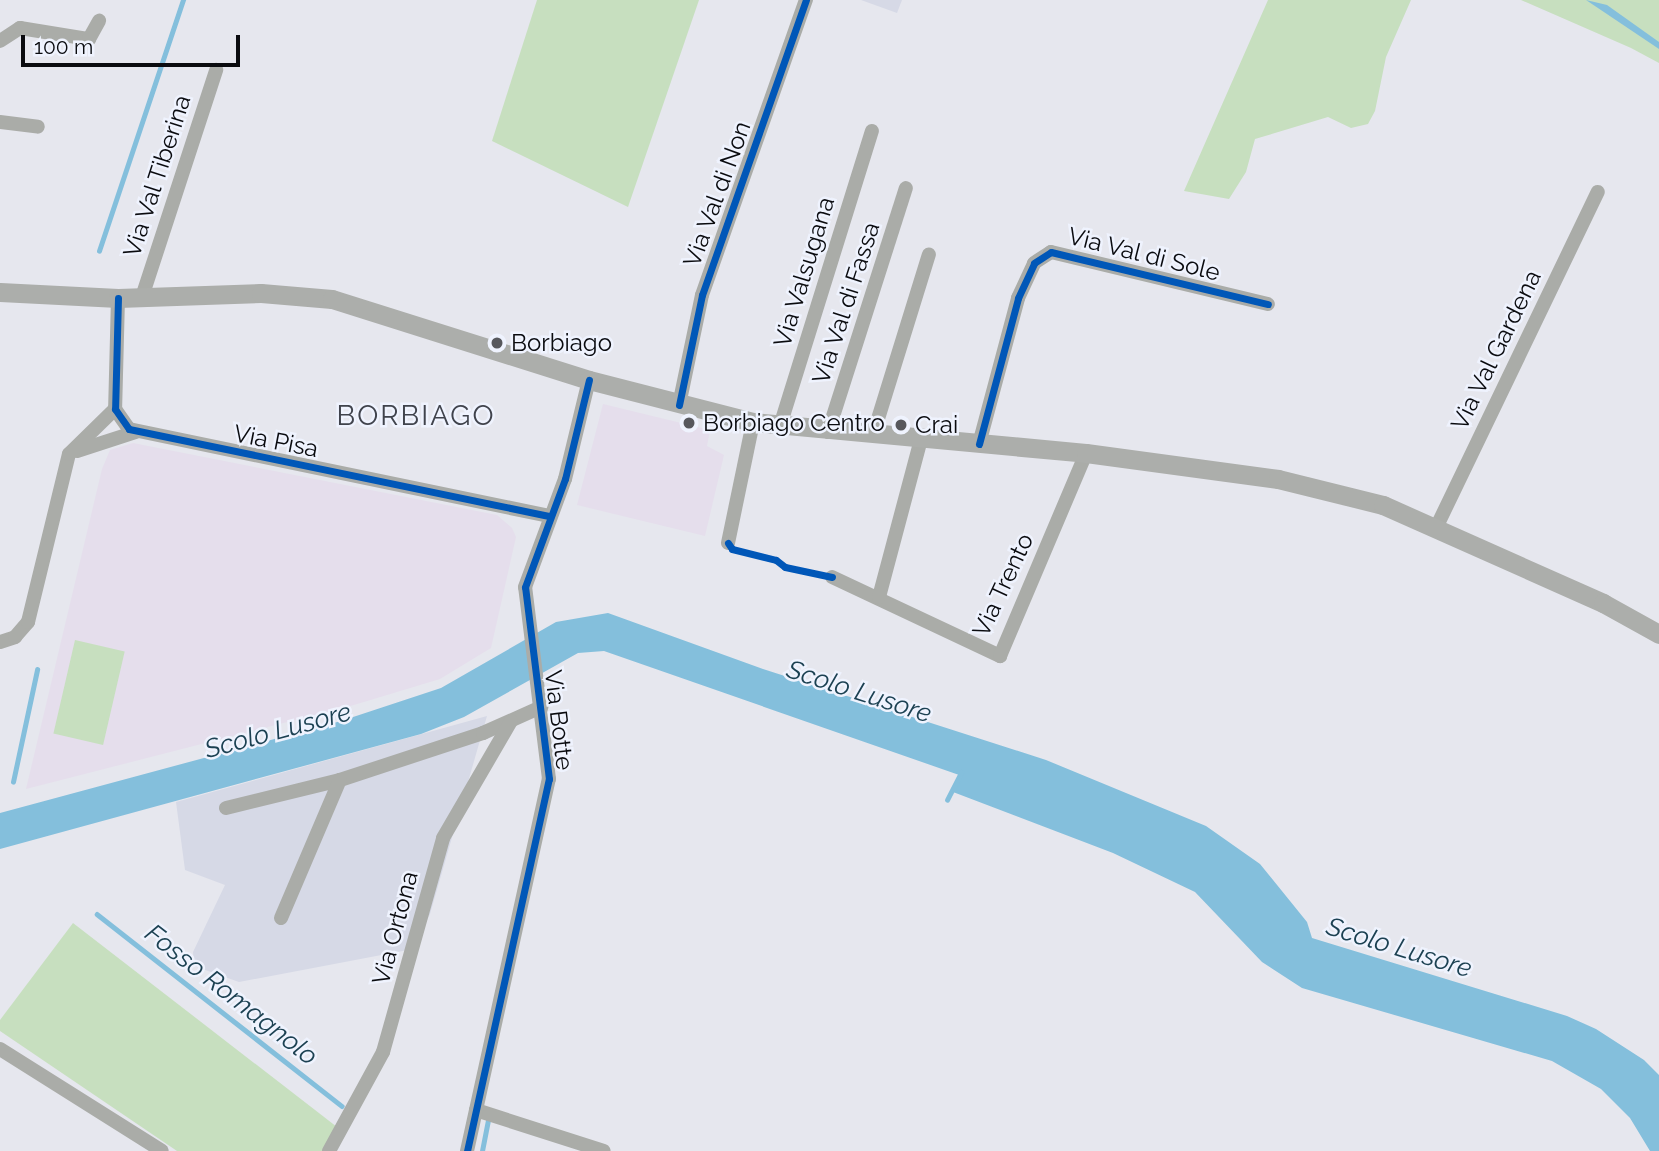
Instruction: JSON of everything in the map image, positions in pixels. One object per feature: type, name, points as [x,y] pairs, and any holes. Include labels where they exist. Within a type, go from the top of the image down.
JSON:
[{"type":"main road","points":[[0,292],[118,298],[261,293],[332,299],[589,380],[753,422],[828,432],[1086,453],[1278,479],[1383,505],[1603,603],[1659,634]]},
{"type":"street","name":"Via Val di Non","points":[[679,405],[702,295],[806,0]]},
{"type":"street","points":[[0,41],[20,28],[89,39],[99,21]]},
{"type":"street","name":"Via Val Tiberina","points":[[142,297],[216,70]]},
{"type":"street","points":[[0,122],[38,127]]},
{"type":"street","name":"Via Valsugana","points":[[780,426],[872,131]]},
{"type":"street","name":"Via Val di Fassa","points":[[828,432],[906,187]]},
{"type":"street","name":"Via Val Gardena","points":[[1436,528],[1598,192]]},
{"type":"street","name":"Via Val di Sole","points":[[979,444],[1018,298],[1034,263],[1051,252],[1268,304]]},
{"type":"street","points":[[873,435],[929,254]]},
{"type":"street","points":[[118,298],[115,409],[122,423],[136,432]]},
{"type":"street","name":"Via Botte","points":[[467,1151],[549,779],[541,707],[528,635],[525,587],[565,479],[589,380]]},
{"type":"street","points":[[0,642],[15,637],[28,622],[69,454],[115,409]]},
{"type":"street","points":[[728,544],[753,422]]},
{"type":"street","name":"Via Pisa","points":[[69,454],[136,432],[550,516]]},
{"type":"street","points":[[879,597],[921,439]]},
{"type":"street","name":"Via Trento","points":[[832,577],[1000,656],[1086,453]]},
{"type":"street","points":[[226,808],[340,780],[541,707]]},
{"type":"street","name":"Via Ortona","points":[[330,1151],[383,1052],[443,838],[511,720]]},
{"type":"street","points":[[281,918],[340,780]]},
{"type":"street","points":[[0,1049],[162,1151]]},
{"type":"street","points":[[476,1110],[604,1151]]},
{"type":"shaded area","points":[[861,0],[902,0],[897,13]]},
{"type":"shaded area","points":[[603,404],[710,430],[707,446],[724,455],[705,536],[577,505]]},
{"type":"shaded area","points":[[133,443],[497,515],[512,528],[516,537],[491,648],[440,679],[354,705],[26,789],[102,469],[110,450]]},
{"type":"shaded area","points":[[487,716],[430,914],[413,949],[239,982],[194,966],[193,952],[225,885],[185,870],[176,802]]},
{"type":"green space","points":[[537,0],[699,0],[628,207],[492,141]]},
{"type":"green space","points":[[1268,0],[1411,0],[1386,57],[1375,111],[1368,124],[1351,128],[1328,117],[1255,139],[1246,172],[1229,199],[1184,191]]},
{"type":"green space","points":[[1521,0],[1659,0],[1659,63],[1631,48]]},
{"type":"green space","points":[[75,640],[125,651],[103,745],[53,734]]},
{"type":"green space","points":[[73,923],[337,1127],[323,1151],[177,1151],[0,1031],[0,1020]]},
{"type":"water","points":[[1586,0],[1607,5],[1659,42],[1659,49]]},
{"type":"water","points":[[608,613],[763,669],[1046,760],[1206,826],[1260,864],[1307,922],[1312,938],[1567,1016],[1596,1029],[1644,1060],[1659,1075],[1659,1151],[1650,1151],[1630,1118],[1601,1089],[1552,1061],[1302,988],[1262,962],[1195,892],[1113,853],[953,792],[962,776],[604,651],[578,653],[464,717],[421,734],[0,849],[0,813],[341,721],[441,688],[556,622]]},
{"type":"waterway","name":"Fosso Romagnolo","points":[[99,251],[183,0]]},
{"type":"waterway","name":"Fosso Romagnolo","points":[[13,782],[37,670]]},
{"type":"waterway","points":[[947,800],[961,772]]},
{"type":"waterway","name":"Fosso Romagnolo","points":[[97,914],[342,1106]]},
{"type":"waterway","name":"Fosso Romagnolo","points":[[482,1151],[488,1119]]},
{"type":"cycle path","points":[[679,405],[702,295],[806,0]]},
{"type":"cycle path","points":[[979,444],[1018,298],[1034,263],[1051,252],[1268,304]]},
{"type":"cycle path","points":[[118,298],[115,409],[129,429],[550,516]]},
{"type":"cycle path","points":[[467,1151],[549,779],[525,587],[565,479],[589,380]]},
{"type":"cycle path","points":[[728,543],[732,549],[776,560],[785,567],[832,577]]},
{"type":"place","name":"Borbiago","points":[[497,343]]},
{"type":"place","name":"Borbiago Centro","points":[[689,423]]},
{"type":"place","name":"Crai","points":[[901,425]]},
{"type":"district","name":"BORBIAGO","points":[[416,416]]},
{"type":"water label","name":"Scolo Lusore","points":[[859,692]]},
{"type":"water label","name":"Scolo Lusore","points":[[278,731]]},
{"type":"water label","name":"Scolo Lusore","points":[[1399,948]]}]
